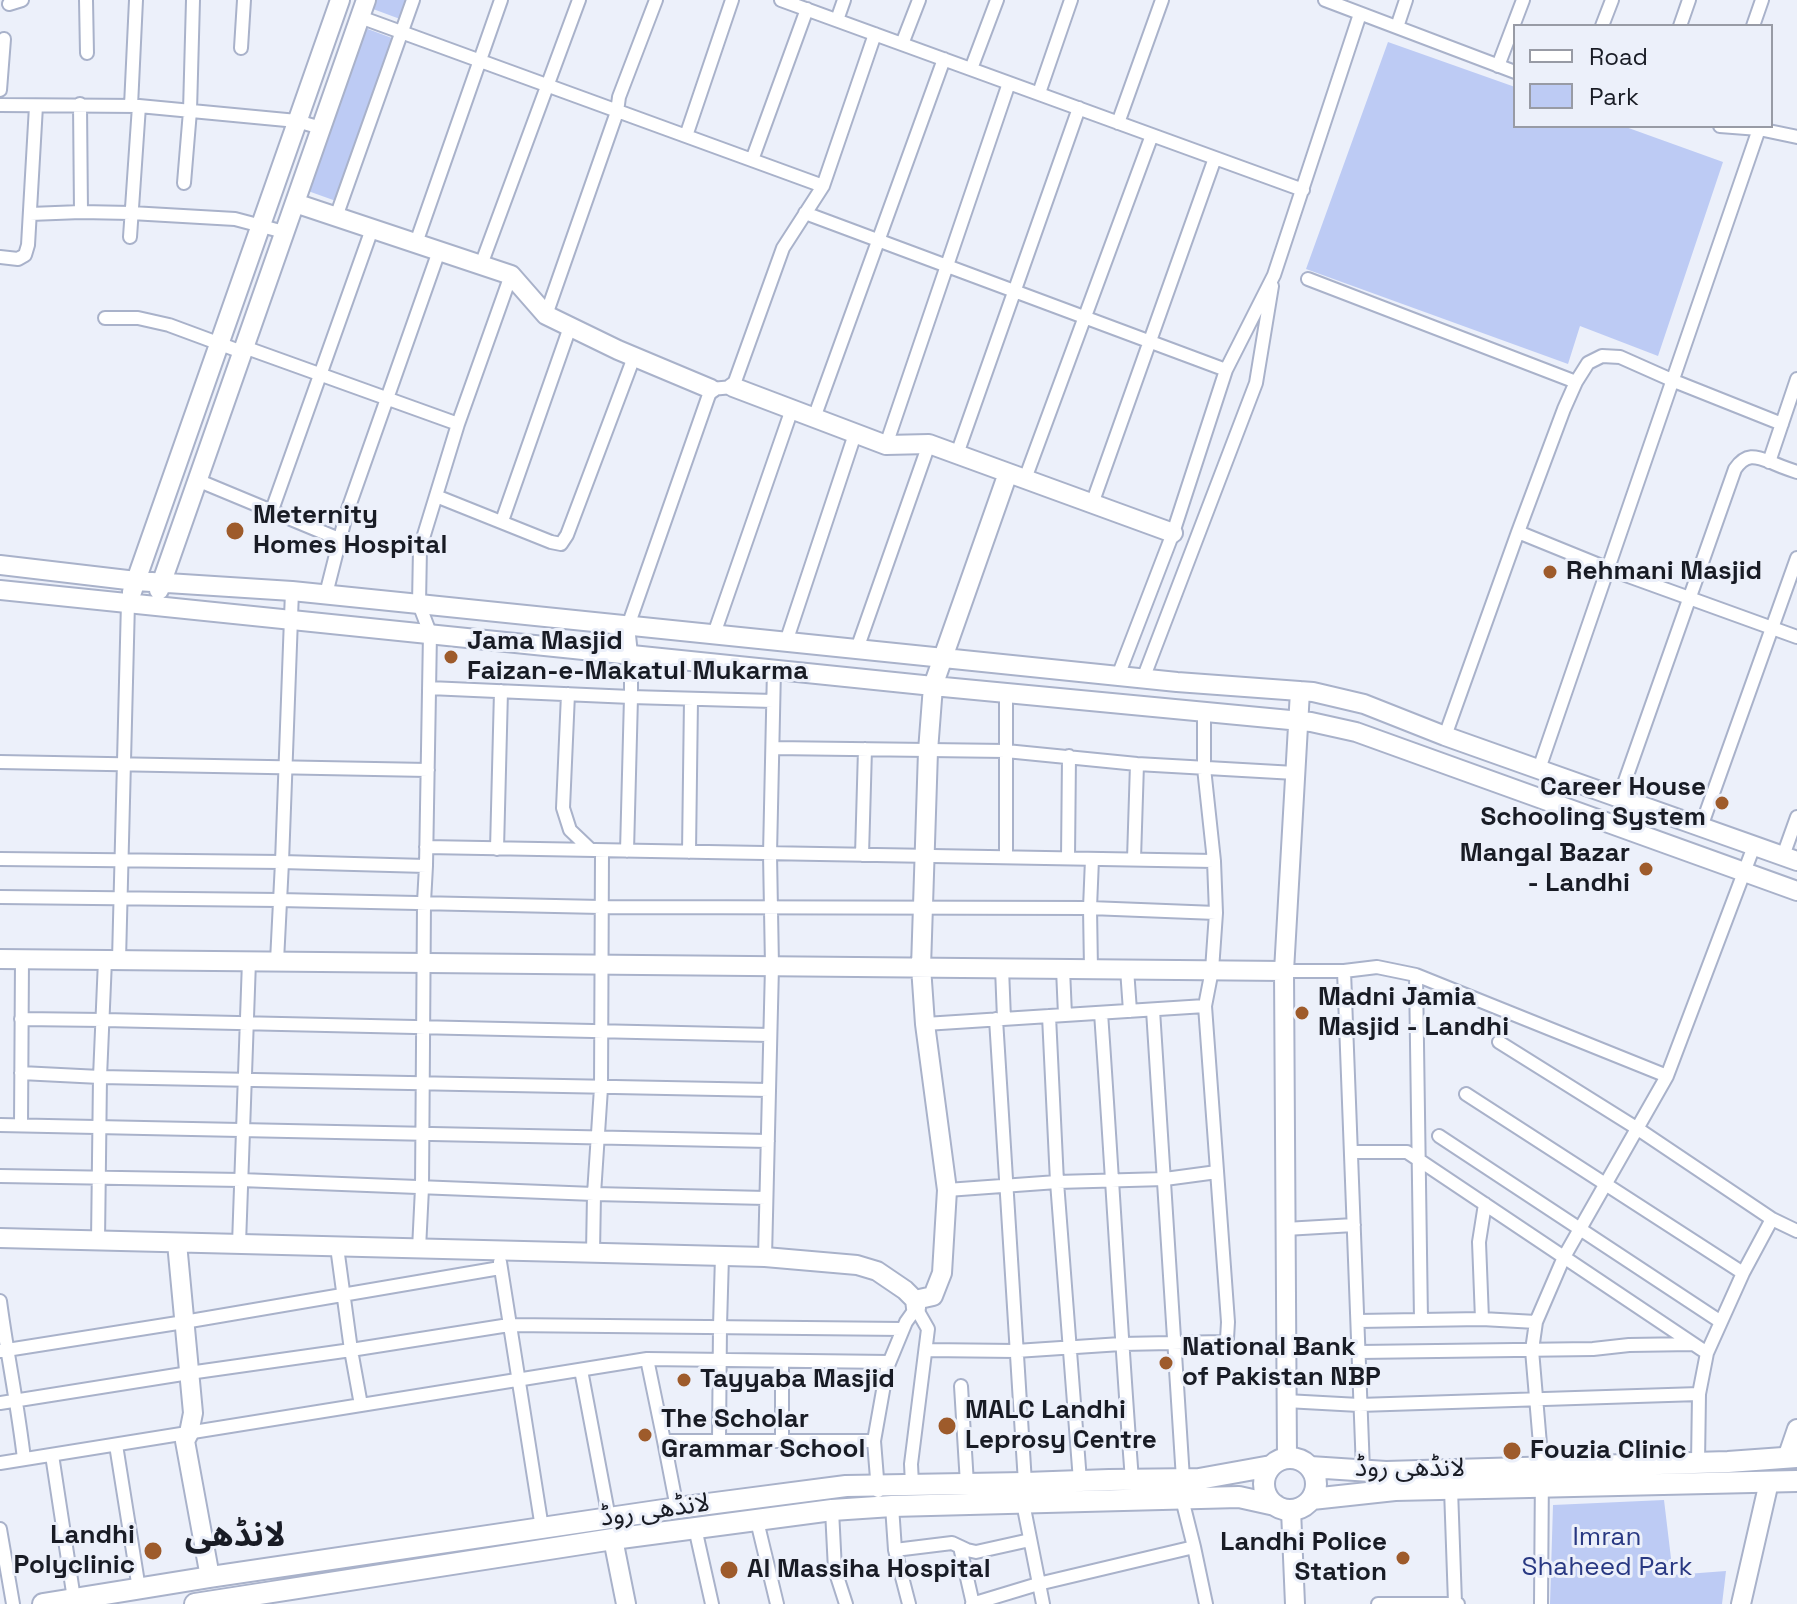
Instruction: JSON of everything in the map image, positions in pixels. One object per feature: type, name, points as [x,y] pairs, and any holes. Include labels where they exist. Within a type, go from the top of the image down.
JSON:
[{"type":"main road","name":"لانڈھی روڈ","points":[[1312,1499],[1395,1490],[1451,1489],[1542,1477],[1698,1463],[1792,1458]]},
{"type":"main road","points":[[1296,1459],[1304,1462],[1310,1467],[1317,1483],[1312,1499],[1299,1509],[1283,1508],[1269,1499],[1265,1491],[1266,1474],[1279,1462],[1296,1459]]},
{"type":"main road","name":"لانڈھی روڈ","points":[[195,1604],[613,1539],[832,1510],[1024,1493],[1183,1489],[1199,1479],[1279,1462]]},
{"type":"main road","name":"لانڈھی روڈ","points":[[1310,1467],[1542,1477],[1797,1481]]},
{"type":"main road","name":"لانڈھی روڈ","points":[[43,1604],[677,1508],[846,1486],[967,1484],[1024,1493],[1080,1481],[1132,1480],[1239,1497],[1283,1508]]},
{"type":"street","points":[[86,0],[87,53]]},
{"type":"street","points":[[130,237],[136,0]]},
{"type":"street","points":[[184,183],[190,111],[193,0]]},
{"type":"street","points":[[241,48],[244,0]]},
{"type":"street","points":[[98,1241],[100,1077],[104,1020],[121,898],[128,602],[340,0]]},
{"type":"street","points":[[336,217],[413,0]]},
{"type":"street","points":[[416,243],[501,0]]},
{"type":"street","points":[[481,265],[579,0]]},
{"type":"street","points":[[546,315],[617,112],[619,97],[656,0]]},
{"type":"street","points":[[686,136],[732,0]]},
{"type":"street","points":[[781,0],[1303,190]]},
{"type":"street","points":[[837,20],[844,0]]},
{"type":"street","points":[[902,44],[919,0]]},
{"type":"street","points":[[971,69],[997,0]]},
{"type":"street","points":[[1039,93],[1071,0]]},
{"type":"street","points":[[1118,123],[1162,0]]},
{"type":"street","points":[[1325,0],[1513,71]]},
{"type":"street","points":[[1397,27],[1406,0]]},
{"type":"street","points":[[1514,24],[1523,0]]},
{"type":"street","points":[[1603,24],[1612,0]]},
{"type":"street","points":[[1681,24],[1689,0]]},
{"type":"street","points":[[1754,24],[1762,0]]},
{"type":"street","points":[[155,605],[363,8],[401,33],[823,186]]},
{"type":"street","points":[[752,160],[807,9]]},
{"type":"street","points":[[1118,676],[1173,533],[1226,370],[1274,275],[1360,14]]},
{"type":"street","points":[[1498,66],[1513,26]]},
{"type":"street","points":[[733,387],[783,248],[823,186],[875,34]]},
{"type":"street","points":[[0,90],[4,39]]},
{"type":"street","points":[[814,418],[944,59]]},
{"type":"street","points":[[886,445],[1009,83]]},
{"type":"street","points":[[80,104],[81,212]]},
{"type":"street","points":[[0,105],[135,106],[297,121],[321,128]]},
{"type":"street","points":[[0,257],[18,259],[25,255],[28,245],[36,106]]},
{"type":"street","points":[[957,454],[1079,108]]},
{"type":"street","points":[[1746,128],[1796,135]]},
{"type":"street","points":[[1539,769],[1759,129]]},
{"type":"street","points":[[909,1604],[886,1506],[877,1485],[874,1441],[889,1362],[916,1304],[933,1296],[942,1273],[947,1190],[925,1024],[921,967],[933,686],[1016,476],[1084,318],[1152,135]]},
{"type":"street","points":[[1092,504],[1215,158]]},
{"type":"street","points":[[295,203],[511,275],[546,315],[711,389],[733,387],[886,445],[929,444],[1173,533]]},
{"type":"street","points":[[30,214],[131,213],[235,219],[284,232]]},
{"type":"street","points":[[805,213],[1226,370]]},
{"type":"street","points":[[272,510],[372,229]]},
{"type":"street","points":[[326,594],[339,539],[439,251]]},
{"type":"street","points":[[419,1249],[430,633],[419,604],[420,548],[458,424],[511,275]]},
{"type":"street","points":[[1143,679],[1256,383],[1274,275]]},
{"type":"street","points":[[1308,279],[1576,382]]},
{"type":"street","points":[[105,318],[138,318],[169,325],[458,424]]},
{"type":"street","points":[[502,521],[570,327]]},
{"type":"street","points":[[1445,736],[1564,409],[1588,363],[1602,356],[1620,357],[1782,424]]},
{"type":"street","points":[[436,496],[561,544],[634,357]]},
{"type":"street","points":[[1769,462],[1797,379]]},
{"type":"street","points":[[627,851],[631,697],[628,626],[711,389]]},
{"type":"street","points":[[714,634],[792,409]]},
{"type":"street","points":[[786,642],[855,434]]},
{"type":"street","points":[[857,649],[929,444]]},
{"type":"street","points":[[1619,798],[1735,469],[1747,456],[1797,472]]},
{"type":"street","points":[[197,480],[339,539]]},
{"type":"street","points":[[1518,532],[1609,569],[1797,637]]},
{"type":"street","points":[[1701,827],[1797,558]]},
{"type":"street","points":[[0,565],[136,581],[326,594],[1143,679],[1313,692],[1364,704],[1445,736],[1790,858],[1797,817]]},
{"type":"street","points":[[0,590],[1311,722],[1356,732],[1797,891]]},
{"type":"street","points":[[277,961],[292,591]]},
{"type":"street","points":[[765,1257],[772,966],[770,854],[774,669]]},
{"type":"street","points":[[429,688],[773,701]]},
{"type":"street","points":[[497,849],[501,691]]},
{"type":"street","points":[[1279,1462],[1286,1401],[1284,971],[1300,691]]},
{"type":"street","points":[[1006,692],[1006,857]]},
{"type":"street","points":[[568,694],[563,808],[570,830],[596,850],[601,907],[601,1088],[593,1253]]},
{"type":"street","points":[[689,852],[691,699]]},
{"type":"street","points":[[926,1350],[1016,1351],[1121,1344],[1222,1342],[1227,1339],[1205,1006],[1212,970],[1216,913],[1204,768],[1204,712]]},
{"type":"street","points":[[773,748],[1006,751],[1137,764],[1295,773]]},
{"type":"street","points":[[862,855],[865,749]]},
{"type":"street","points":[[1068,858],[1069,756]]},
{"type":"street","points":[[0,762],[428,770]]},
{"type":"street","points":[[1134,859],[1137,764]]},
{"type":"street","points":[[1541,1604],[1542,1477],[1532,1350],[1536,1322],[1564,1257],[1667,1076],[1754,846]]},
{"type":"street","points":[[426,847],[1214,861]]},
{"type":"street","points":[[0,859],[426,866]]},
{"type":"street","points":[[1091,969],[1092,859]]},
{"type":"street","points":[[0,897],[601,907],[1090,908],[1216,913]]},
{"type":"street","points":[[0,959],[1284,971],[1344,971],[1377,967],[1416,975],[1667,1076]]},
{"type":"street","points":[[21,1125],[22,959]]},
{"type":"street","points":[[239,1244],[249,961]]},
{"type":"street","points":[[1002,968],[1000,1019],[1006,1185],[1024,1493],[1043,1604]]},
{"type":"street","points":[[1063,969],[1065,1015]]},
{"type":"street","points":[[1127,969],[1130,1011]]},
{"type":"street","points":[[1344,971],[1363,1470]]},
{"type":"street","points":[[1416,975],[1421,1320]]},
{"type":"street","points":[[925,1024],[1205,1006]]},
{"type":"street","points":[[1153,1010],[1183,1489],[1201,1603]]},
{"type":"street","points":[[1101,1013],[1132,1480]]},
{"type":"street","points":[[1049,1016],[1057,1182],[1080,1481]]},
{"type":"street","points":[[21,1019],[770,1035]]},
{"type":"street","points":[[1499,1042],[1638,1129],[1772,1219],[1797,1231]]},
{"type":"street","points":[[21,1073],[769,1090]]},
{"type":"street","points":[[1466,1094],[1743,1273]]},
{"type":"street","points":[[0,1125],[768,1141]]},
{"type":"street","points":[[1439,1136],[1721,1322]]},
{"type":"street","points":[[1352,1152],[1407,1152],[1707,1353]]},
{"type":"street","points":[[947,1190],[1057,1182],[1165,1179],[1217,1172]]},
{"type":"street","points":[[0,1176],[241,1180],[766,1198]]},
{"type":"street","points":[[1482,1319],[1479,1242],[1485,1204]]},
{"type":"street","points":[[1698,1463],[1699,1394],[1707,1353],[1743,1273],[1772,1219]]},
{"type":"street","points":[[1285,1229],[1354,1225]]},
{"type":"street","points":[[0,1238],[419,1249],[500,1259]]},
{"type":"street","points":[[177,1243],[193,1413],[185,1441],[210,1577]]},
{"type":"street","points":[[337,1247],[361,1405]]},
{"type":"street","points":[[3,1350],[343,1295],[500,1259],[593,1253],[765,1257],[857,1265],[877,1271],[905,1290],[928,1329],[911,1464],[912,1484]]},
{"type":"street","points":[[719,1441],[722,1256]]},
{"type":"street","points":[[500,1259],[542,1528]]},
{"type":"street","points":[[0,1301],[3,1350],[17,1400],[24,1459]]},
{"type":"street","points":[[1358,1321],[1482,1319],[1536,1322]]},
{"type":"street","points":[[0,1403],[509,1325],[903,1329]]},
{"type":"street","points":[[1359,1352],[1593,1349],[1693,1344]]},
{"type":"street","points":[[0,1463],[647,1359],[889,1362]]},
{"type":"street","points":[[647,1359],[677,1508]]},
{"type":"street","points":[[782,1361],[782,1441]]},
{"type":"street","points":[[581,1370],[609,1518]]},
{"type":"street","points":[[961,1386],[967,1484]]},
{"type":"street","points":[[1286,1401],[1359,1405],[1699,1394]]},
{"type":"street","points":[[1792,1458],[1797,1429]]},
{"type":"street","points":[[664,1441],[874,1441]]},
{"type":"street","points":[[116,1445],[139,1589]]},
{"type":"street","points":[[52,1455],[74,1599]]},
{"type":"street","points":[[1744,1603],[1769,1482]]},
{"type":"street","points":[[1378,1604],[1456,1604],[1451,1489]]},
{"type":"street","points":[[1283,1508],[1295,1604]]},
{"type":"street","points":[[832,1510],[835,1570],[846,1604]]},
{"type":"street","points":[[757,1521],[777,1604]]},
{"type":"street","points":[[695,1528],[712,1604]]},
{"type":"street","points":[[0,1529],[13,1604]]},
{"type":"street","points":[[613,1539],[626,1604]]},
{"type":"street","points":[[895,1550],[952,1543],[976,1552],[1030,1540]]},
{"type":"street","points":[[960,1547],[972,1604],[1038,1584],[1194,1547]]},
{"type":"green space","points":[[376,0],[407,0],[400,19],[373,9]]},
{"type":"green space","points":[[365,28],[392,38],[336,201],[308,191]]},
{"type":"green space","points":[[1388,42],[1513,86],[1513,128],[1629,128],[1723,162],[1658,356],[1580,326],[1568,364],[1306,269]]},
{"type":"green space","name":"Imran Shaheed Park","points":[[1664,1500],[1673,1575],[1726,1571],[1722,1604],[1550,1604],[1553,1505]]},
{"type":"place","name":"Meternity Homes Hospital","points":[[235,531]]},
{"type":"place","name":"Rehmani Masjid","points":[[1550,572]]},
{"type":"place","name":"Jama Masjid Faizan-e-Makatul Mukarma","points":[[451,657]]},
{"type":"place","name":"Career House Schooling System","points":[[1722,803]]},
{"type":"place","name":"Mangal Bazar - Landhi","points":[[1646,869]]},
{"type":"place","name":"Madni Jamia Masjid - Landhi","points":[[1302,1013]]},
{"type":"place","name":"National Bank of Pakistan NBP","points":[[1166,1363]]},
{"type":"place","name":"Tayyaba Masjid","points":[[684,1380]]},
{"type":"place","name":"MALC Landhi Leprosy Centre","points":[[947,1426]]},
{"type":"place","name":"The Scholar Grammar School","points":[[645,1435]]},
{"type":"place","name":"Fouzia Clinic","points":[[1512,1451]]},
{"type":"place","name":"Landhi Polyclinic","points":[[153,1551]]},
{"type":"place","name":"Landhi Police Station","points":[[1403,1558]]},
{"type":"place","name":"Al Massiha Hospital","points":[[729,1570]]},
{"type":"district","name":"لانڈھی","points":[[235,1537]]}]
